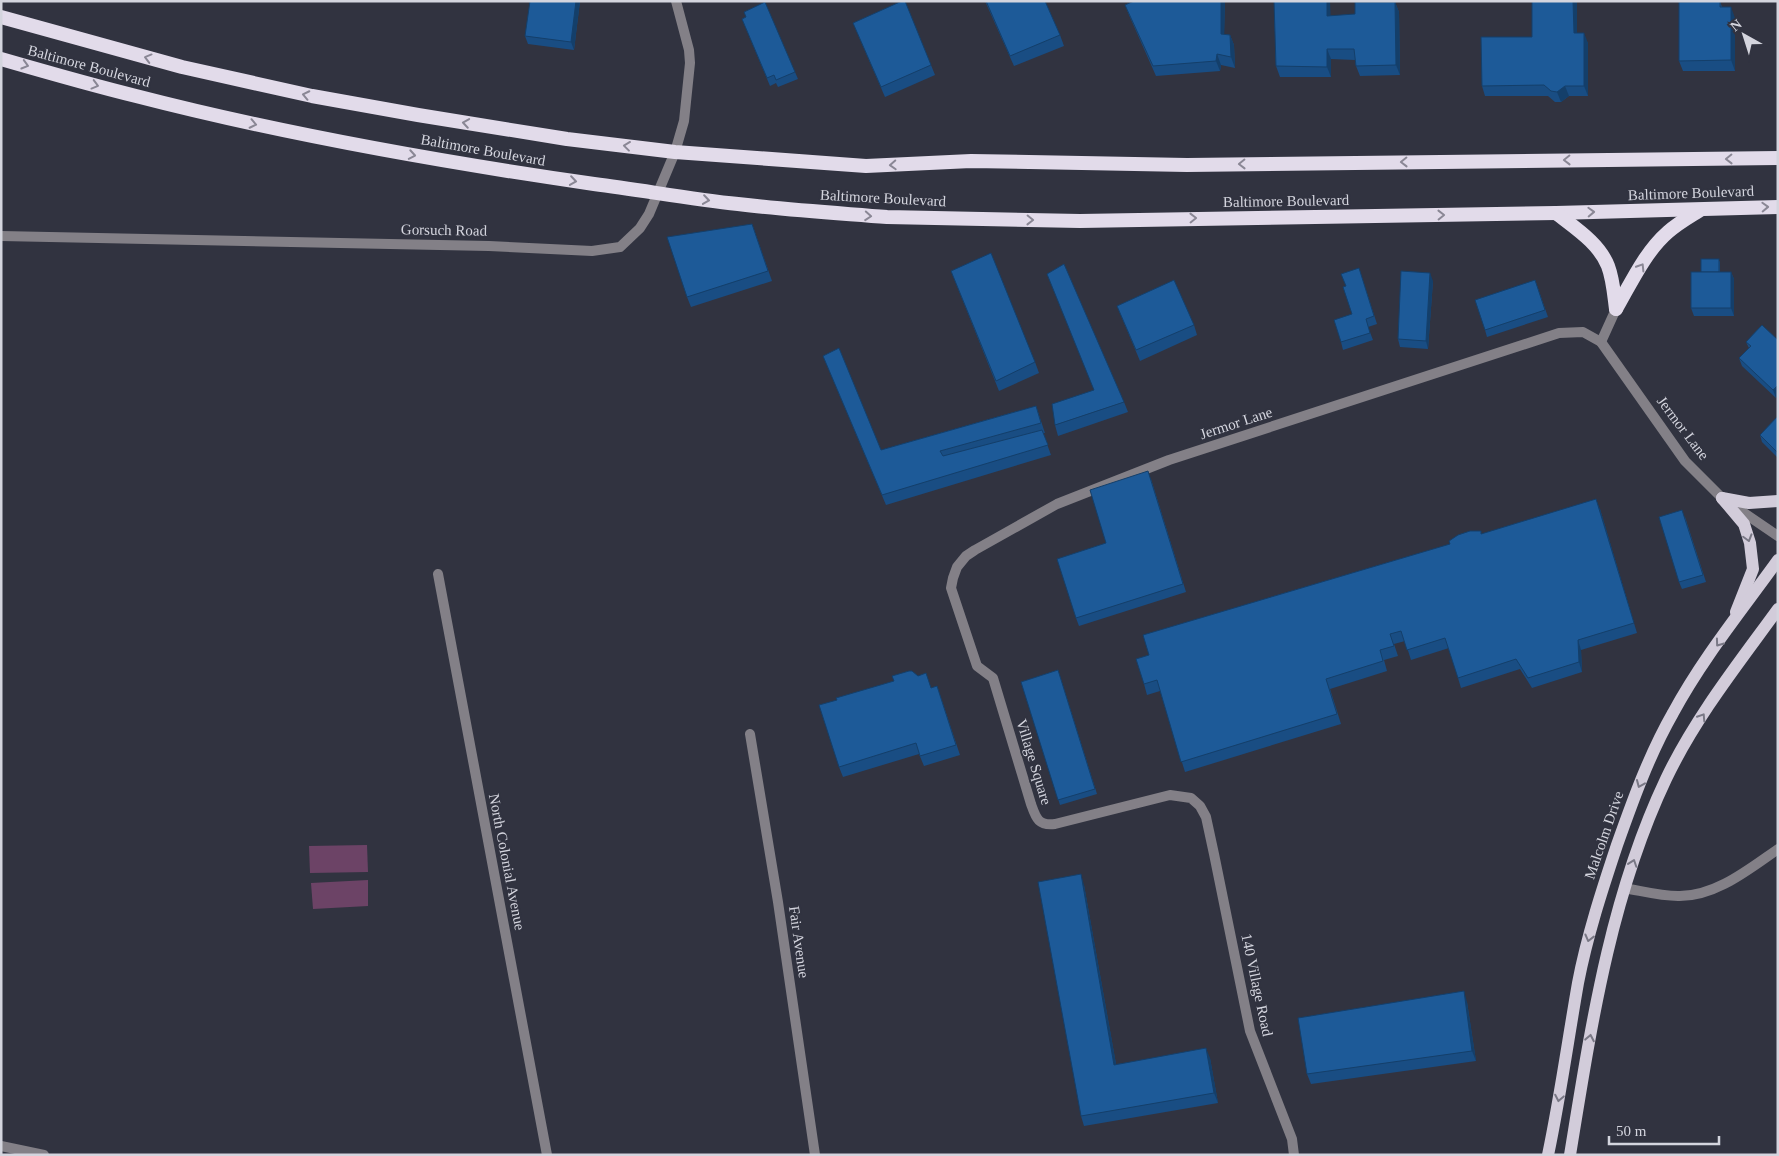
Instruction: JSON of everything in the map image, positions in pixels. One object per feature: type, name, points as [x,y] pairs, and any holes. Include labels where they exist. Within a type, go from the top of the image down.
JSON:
[{"type":"highway","name":"Baltimore Boulevard","points":[[1,18],[182,67],[312,96],[418,116],[567,139],[675,152],[866,166],[971,161],[1187,165],[1778,158]]},
{"type":"highway","name":"Baltimore Boulevard","points":[[1,59],[136,96],[252,124],[505,171],[740,204],[887,217],[1080,221],[1556,213],[1778,207]]},
{"type":"highway","points":[[1616,308],[1644,261],[1660,240],[1700,209]]},
{"type":"highway","points":[[1556,213],[1582,233],[1602,255],[1613,282],[1616,308]]},
{"type":"main road","points":[[1722,498],[1750,503],[1778,501]]},
{"type":"main road","points":[[1722,498],[1744,524],[1750,543],[1754,569],[1741,597],[1732,624]]},
{"type":"main road","name":"Malcolm Drive","points":[[1548,1155],[1565,1067],[1578,982],[1598,904],[1637,790],[1672,714],[1692,680],[1778,560]]},
{"type":"main road","points":[[1570,1155],[1600,986],[1612,930],[1624,888],[1654,808],[1666,779],[1688,737],[1778,609]]},
{"type":"street","name":"Gorsuch Road","points":[[1,236],[489,246],[565,248],[592,251],[620,247],[640,228],[650,214],[675,152],[684,121],[690,63],[689,50],[676,1]]},
{"type":"street","points":[[1601,342],[1616,308]]},
{"type":"street","name":"Jermor Lane","points":[[965,630],[951,588],[952,578],[957,567],[966,556],[975,550],[1057,504],[1169,460],[1559,333],[1583,332],[1601,342],[1686,461],[1722,498],[1778,536]]},
{"type":"street","name":"North Colonial Avenue","points":[[438,574],[547,1155]]},
{"type":"street","name":"Village Square","points":[[965,630],[977,666],[993,678],[1031,804],[1036,818],[1041,822],[1047,825],[1055,824],[1170,795],[1191,798],[1200,806],[1206,817]]},
{"type":"street","name":"Fair Avenue","points":[[750,734],[778,902],[816,1155]]},
{"type":"street","name":"140 Village Road","points":[[1206,817],[1250,1031],[1292,1139],[1294,1155]]},
{"type":"street","points":[[1624,888],[1672,896],[1685,896],[1703,892],[1729,882],[1778,849]]},
{"type":"street","points":[[1,1146],[44,1155]]},
{"type":"shaded area","points":[[367,845],[368,872],[310,873],[309,846]]},
{"type":"shaded area","points":[[368,880],[368,906],[313,909],[311,883]]},
{"type":"building","points":[[530,1],[576,1],[571,42],[525,36]]},
{"type":"building","points":[[905,1],[931,65],[881,87],[853,23]]},
{"type":"building","points":[[986,1],[1045,1],[1060,35],[1010,56]]},
{"type":"building","points":[[1134,1],[1221,1],[1221,34],[1230,35],[1231,57],[1217,54],[1216,61],[1153,66],[1125,5]]},
{"type":"building","points":[[1274,1],[1327,1],[1327,16],[1355,14],[1355,2],[1395,2],[1396,65],[1356,66],[1354,49],[1327,49],[1327,67],[1276,66]]},
{"type":"building","points":[[1532,1],[1573,1],[1574,33],[1584,33],[1584,86],[1565,86],[1557,92],[1551,91],[1544,85],[1482,86],[1481,37],[1532,37]]},
{"type":"building","points":[[1720,1],[1720,7],[1731,7],[1731,60],[1679,61],[1679,2]]},
{"type":"building","points":[[765,2],[795,72],[776,80],[774,75],[767,78],[742,19],[746,17],[744,12]]},
{"type":"building","points":[[752,224],[768,271],[687,297],[667,237]]},
{"type":"building","points":[[991,253],[1035,362],[996,381],[951,271]]},
{"type":"building","points":[[1701,259],[1719,259],[1719,272],[1701,272]]},
{"type":"building","points":[[1064,264],[1124,402],[1055,425],[1052,404],[1094,390],[1047,274]]},
{"type":"building","points":[[1359,268],[1374,316],[1366,319],[1370,333],[1341,342],[1334,320],[1352,314],[1343,287],[1346,286],[1341,274]]},
{"type":"building","points":[[1401,271],[1430,273],[1426,341],[1398,339]]},
{"type":"building","points":[[1691,272],[1731,272],[1731,308],[1691,308]]},
{"type":"building","points":[[1174,280],[1194,325],[1136,350],[1117,306]]},
{"type":"building","points":[[1535,280],[1545,310],[1485,330],[1475,300]]},
{"type":"building","points":[[1762,325],[1778,340],[1778,385],[1773,390],[1739,358],[1751,346],[1746,342]]},
{"type":"building","points":[[839,348],[881,450],[1036,406],[1041,423],[940,451],[943,456],[1042,430],[1048,445],[882,495],[823,356]]},
{"type":"building","points":[[1778,416],[1778,453],[1760,435]]},
{"type":"building","points":[[1148,471],[1183,584],[1076,618],[1057,559],[1106,543],[1090,490]]},
{"type":"building","points":[[1596,499],[1634,623],[1578,640],[1579,662],[1528,678],[1516,659],[1458,678],[1445,638],[1407,650],[1401,631],[1390,634],[1394,646],[1380,650],[1383,661],[1326,679],[1337,714],[1181,762],[1157,680],[1144,684],[1136,659],[1149,655],[1143,635],[1450,544],[1449,541],[1458,535],[1470,531],[1481,531],[1481,534]]},
{"type":"building","points":[[1682,510],[1703,575],[1679,582],[1659,517]]},
{"type":"building","points":[[1058,670],[1095,789],[1058,800],[1021,682]]},
{"type":"building","points":[[909,671],[918,676],[926,673],[931,688],[937,686],[956,745],[920,756],[916,743],[839,767],[819,705],[894,681],[892,676]]},
{"type":"building","points":[[1081,874],[1114,1065],[1206,1048],[1214,1093],[1081,1116],[1038,882]]},
{"type":"building","points":[[1464,991],[1472,1051],[1307,1074],[1298,1018]]}]
